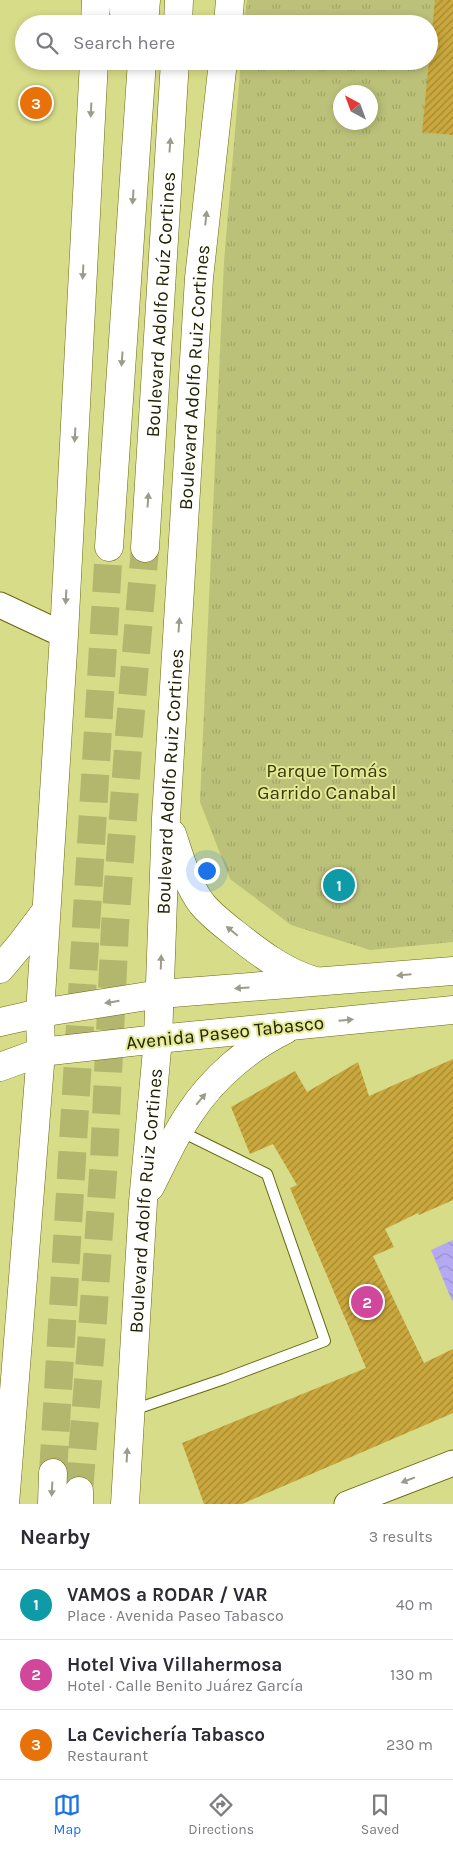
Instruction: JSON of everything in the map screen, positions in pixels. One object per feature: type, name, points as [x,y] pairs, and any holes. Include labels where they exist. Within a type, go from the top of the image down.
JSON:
[{"type":"main road","points":[[95,15],[96,0]]},
{"type":"main road","points":[[122,0],[124,15]]},
{"type":"main road","points":[[145,15],[146,0]]},
{"type":"main road","points":[[178,15],[179,0]]},
{"type":"main road","points":[[229,15],[230,0]]},
{"type":"main road","points":[[4,1492],[41,1052],[40,1013],[64,635],[94,70]]},
{"type":"main road","points":[[133,70],[139,105]]},
{"type":"main road","name":"Boulevard Adolfo Ruíz Cortines","points":[[109,547],[141,70]]},
{"type":"main road","name":"Boulevard Adolfo Ruíz Cortines","points":[[145,548],[174,70]]},
{"type":"main road","name":"Boulevard Adolfo Ruiz Cortines","points":[[125,1504],[143,1202],[158,1039],[166,818],[200,278],[222,70]]},
{"type":"main road","points":[[166,818],[190,884],[202,904],[224,925],[279,965],[298,976],[318,982]]},
{"type":"main road","points":[[0,969],[46,911]]},
{"type":"main road","points":[[0,1022],[40,1013],[160,994],[453,971]]},
{"type":"main road","name":"Avenida Paseo Tabasco","points":[[0,1067],[41,1052],[453,1010]]},
{"type":"main road","points":[[143,1202],[179,1131],[190,1112],[205,1094],[242,1057],[267,1039],[295,1025]]},
{"type":"main road","points":[[0,1311],[11,1334],[17,1354]]},
{"type":"main road","points":[[52,1504],[53,1473]]},
{"type":"street","points":[[0,605],[64,635]]},
{"type":"street","points":[[347,1504],[453,1463]]},
{"type":"lane","points":[[129,1412],[325,1341],[267,1174],[179,1131]]},
{"type":"green space","name":"Parque Tomás Garrido Canabal","points":[[247,0],[453,0],[453,942],[370,950],[291,925],[230,879],[200,802],[224,261],[240,70],[438,70],[438,15],[245,15]]},
{"type":"water","points":[[453,1240],[453,1300],[452,1301],[431,1250]]},
{"type":"building","points":[[435,0],[453,0],[453,135],[422,132],[428,70],[438,70],[438,15],[434,15]]},
{"type":"building","points":[[453,1059],[453,1200],[419,1215],[418,1213],[385,1229],[394,1247],[373,1256],[424,1363],[453,1349],[453,1413],[242,1504],[204,1504],[182,1443],[366,1368],[290,1188],[297,1185],[273,1144],[250,1154],[231,1107],[295,1071],[307,1092],[358,1062],[369,1096]]},
{"type":"tunnel","points":[[53,1473],[109,547]]},
{"type":"tunnel","points":[[79,1491],[104,1159],[115,926],[145,548]]},
{"type":"place","name":"La Cevichería Tabasco","points":[[36,103]]},
{"type":"place","name":"VAMOS a RODAR / VAR","points":[[339,885]]},
{"type":"place","name":"Hotel Viva Villahermosa","points":[[367,1302]]}]
